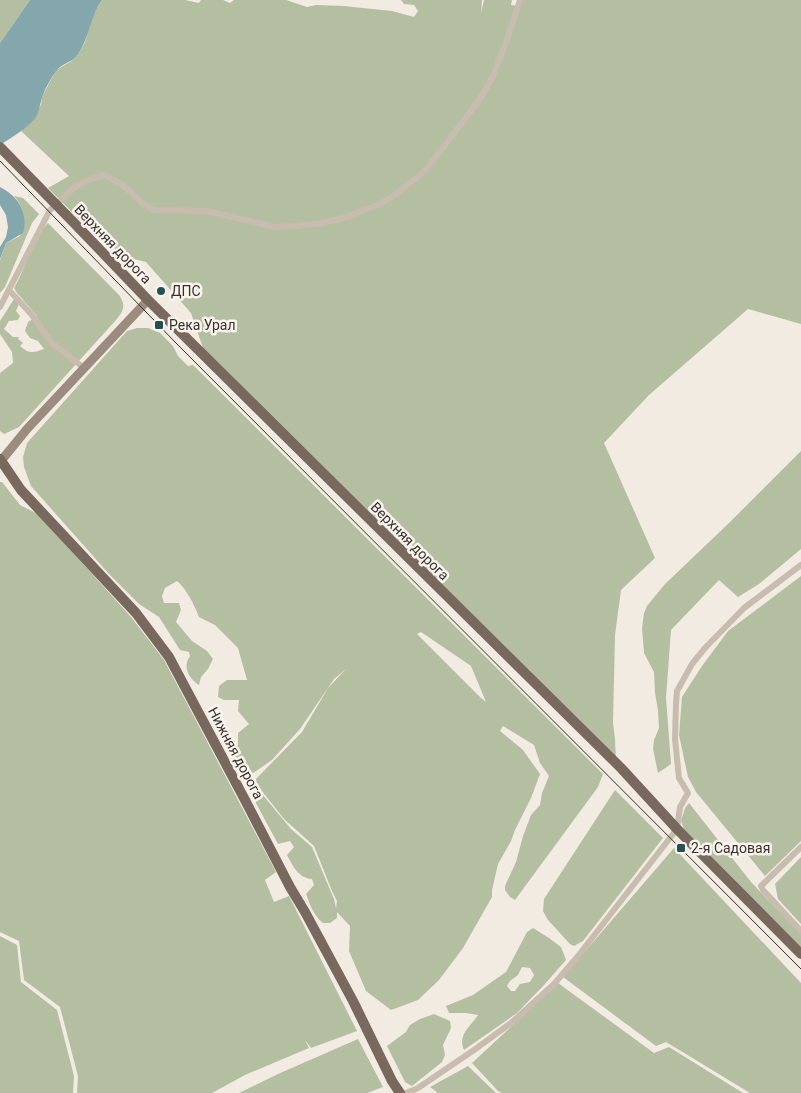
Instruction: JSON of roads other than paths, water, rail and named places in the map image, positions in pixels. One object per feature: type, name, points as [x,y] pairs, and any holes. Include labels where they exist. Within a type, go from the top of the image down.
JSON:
[{"type":"main road","name":"Верхняя дорога","points":[[0,147],[148,300],[614,762],[677,829],[801,954]]},
{"type":"main road","points":[[0,460],[148,300]]},
{"type":"main road","name":"Нижняя дорога","points":[[0,460],[21,490],[136,613],[169,657],[400,1093]]},
{"type":"street","points":[[0,307],[50,210],[76,186],[100,176],[106,175],[117,181],[142,204],[154,210],[207,211],[275,227],[305,225],[343,218],[378,205],[392,197],[424,172],[481,97],[492,78],[520,0]]},
{"type":"street","points":[[9,290],[32,315],[51,342],[84,368]]},
{"type":"street","points":[[406,1093],[418,1088],[474,1050],[511,1022],[553,984],[578,956],[677,829],[680,807],[688,793],[679,778],[675,739],[677,691],[692,664],[744,608],[801,564]]},
{"type":"street","points":[[801,847],[761,886],[801,931]]},
{"type":"water","points":[[30,0],[102,0],[95,12],[78,54],[54,74],[42,98],[36,117],[24,129],[0,145],[0,43]]},
{"type":"water","points":[[0,187],[17,200],[23,212],[24,226],[23,233],[6,243],[0,259],[0,247],[6,237],[8,227],[6,215],[0,205]]},
{"type":"tram line","points":[[0,161],[175,342],[801,969]]},
{"type":"place","name":"ДПС","points":[[161,291]]},
{"type":"place","name":"Река Урал","points":[[159,325]]},
{"type":"place","name":"2-я Садовая","points":[[681,848]]}]
